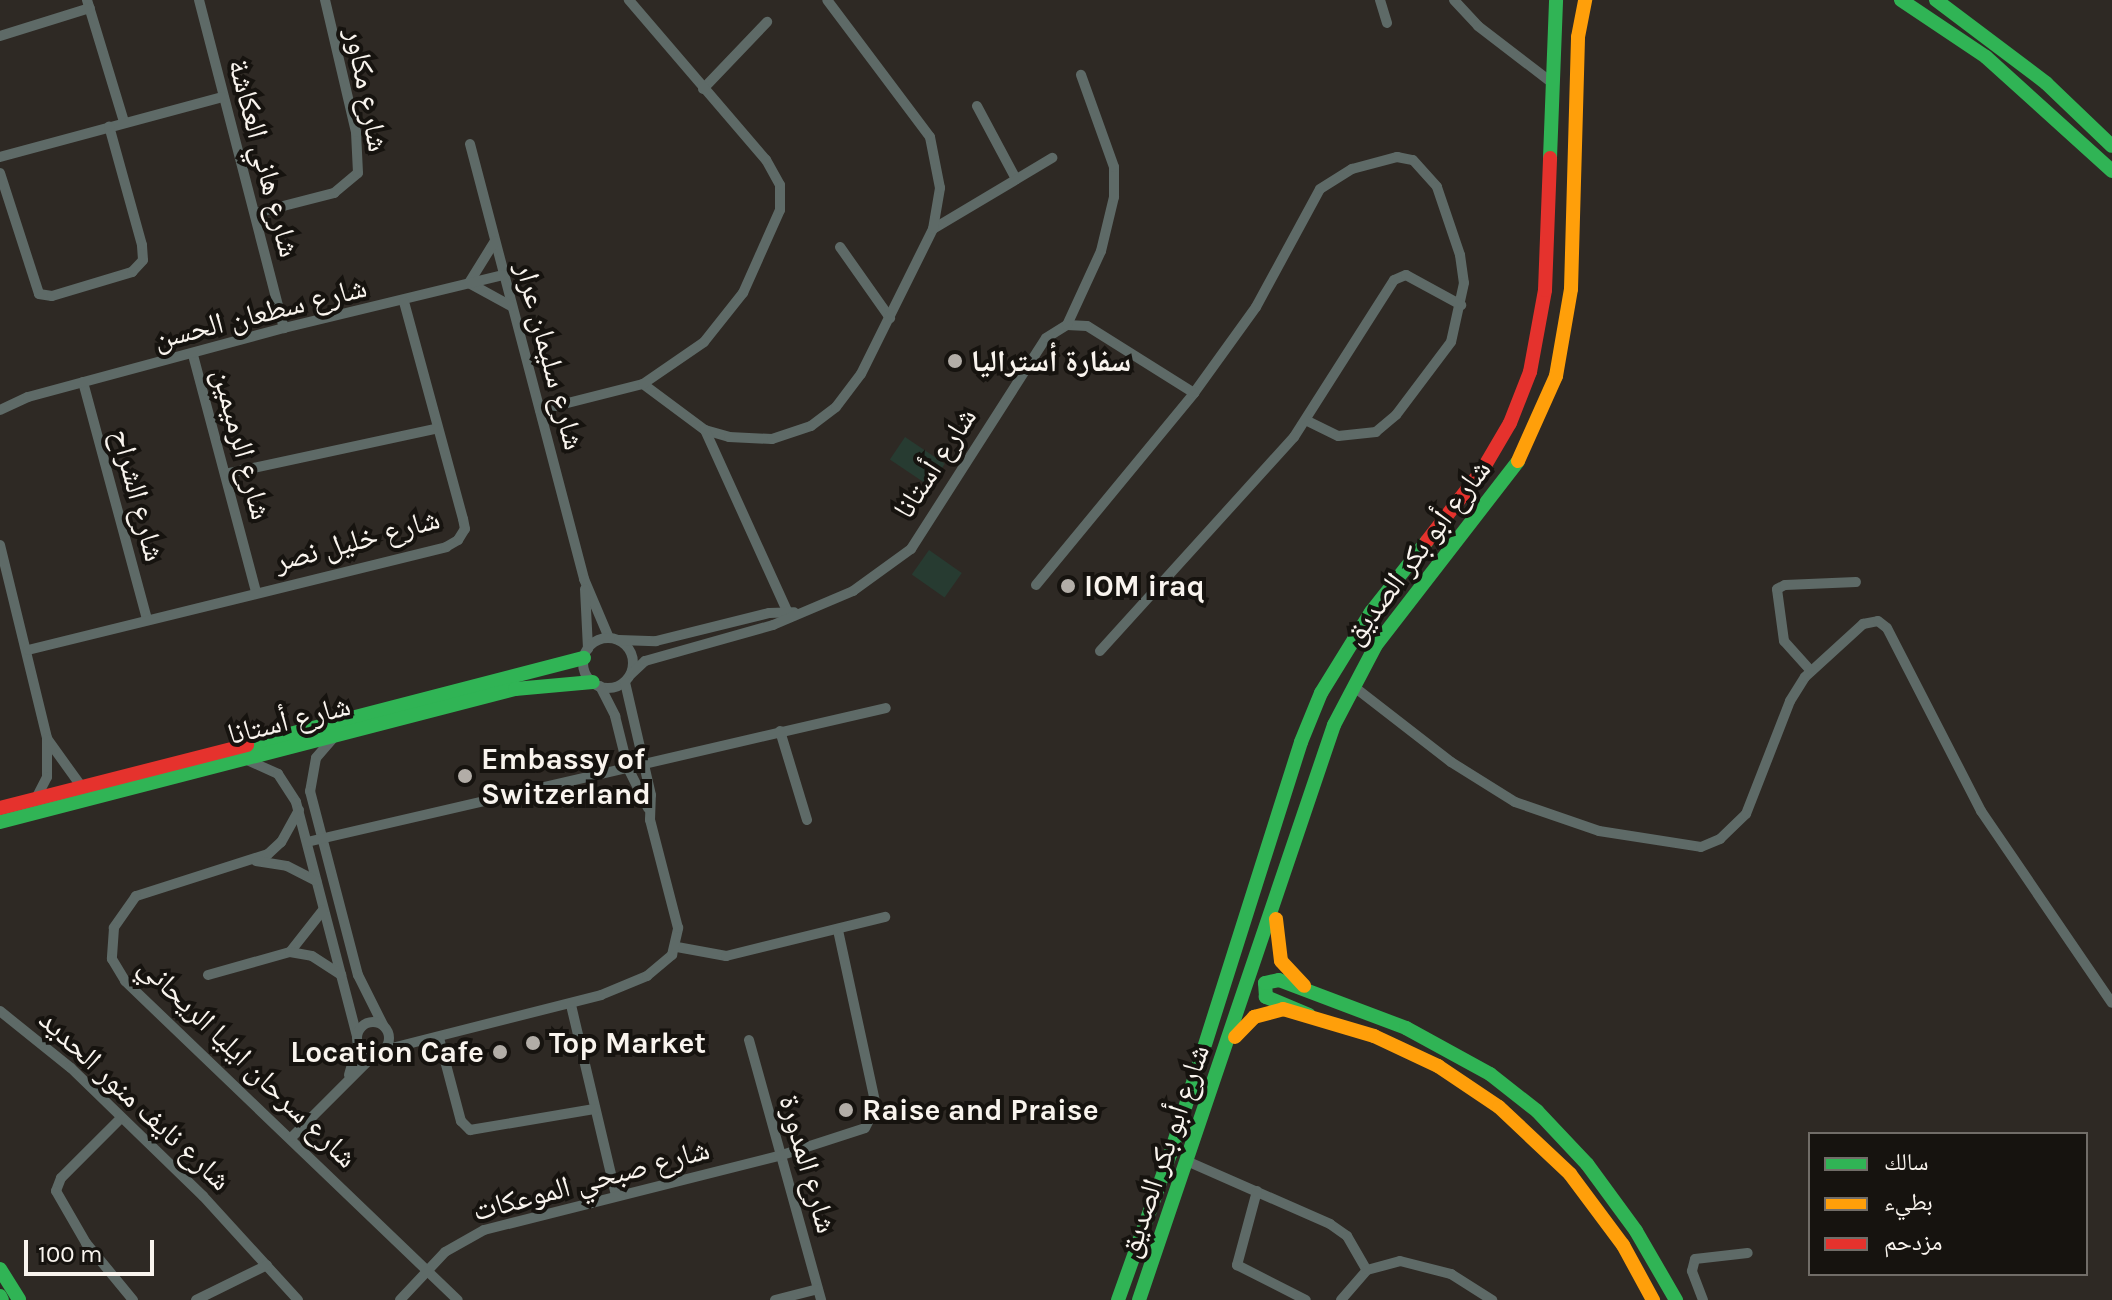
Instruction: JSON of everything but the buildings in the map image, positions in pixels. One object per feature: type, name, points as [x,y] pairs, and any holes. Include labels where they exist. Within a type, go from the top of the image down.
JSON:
[{"type":"main road","name":"شارع أبو بكر الصديق","points":[[1139,1300],[1277,903],[1326,744],[1353,686],[1402,608],[1502,488],[1530,441],[1556,376],[1571,289],[1578,37],[1585,0]]},
{"type":"main road","points":[[1901,0],[2012,78],[2112,171]]},
{"type":"main road","points":[[1936,0],[2046,83],[2112,146]]},
{"type":"main road","name":"شارع أبو بكر الصديق","points":[[1118,1300],[1170,1155],[1301,742],[1321,693],[1371,612],[1483,469],[1510,423],[1530,372],[1545,290],[1554,3]]},
{"type":"main road","name":"شارع أستانا","points":[[0,808],[586,654]]},
{"type":"main road","name":"شارع أستانا","points":[[0,822],[515,689],[596,684]]},
{"type":"main road","points":[[1277,903],[1281,961],[1315,994]]},
{"type":"main road","points":[[1653,1300],[1590,1199],[1528,1131],[1438,1066],[1395,1044],[1270,1000],[1263,987],[1274,979],[1445,1046],[1537,1111],[1606,1189],[1676,1300]]},
{"type":"main road","points":[[1226,1051],[1241,1028],[1260,1014],[1283,1009],[1309,1015]]},
{"type":"main road","points":[[0,1269],[19,1300]]},
{"type":"street","name":"شارع هاني العكاشة","points":[[199,0],[284,328]]},
{"type":"street","name":"شارع مكاور","points":[[256,213],[334,193],[358,173],[356,132],[325,0]]},
{"type":"street","points":[[540,410],[643,384],[704,342],[743,293],[780,210],[775,173],[629,0]]},
{"type":"street","points":[[643,384],[705,430],[758,439],[811,426],[847,394],[890,318],[933,229],[940,188],[930,137],[827,0]]},
{"type":"street","points":[[1380,0],[1387,23]]},
{"type":"street","points":[[1454,0],[1551,82]]},
{"type":"street","points":[[0,36],[88,4],[124,122]]},
{"type":"street","points":[[703,89],[767,22]]},
{"type":"street","name":"شارع أستانا","points":[[628,678],[645,661],[793,614],[867,584],[903,558],[1046,338],[1067,325],[1101,251],[1114,197],[1114,167],[1081,75]]},
{"type":"street","points":[[0,157],[223,97]]},
{"type":"street","points":[[977,106],[1016,179]]},
{"type":"street","points":[[0,173],[39,294],[58,295],[132,272],[141,265],[142,245],[109,126]]},
{"type":"street","name":"شارع سليمان عرار","points":[[470,144],[584,579],[614,639],[632,655],[628,678],[644,764],[648,808]]},
{"type":"street","points":[[1036,585],[1194,393],[1256,307],[1313,198],[1352,169],[1397,157],[1413,160],[1427,170],[1460,255],[1461,305],[1442,358],[1387,424],[1351,437],[1307,421]]},
{"type":"street","points":[[933,229],[1052,158]]},
{"type":"street","points":[[495,241],[469,283],[512,307]]},
{"type":"street","points":[[840,247],[890,318]]},
{"type":"street","name":"شارع سطعان الحسن","points":[[0,401],[28,397],[284,328],[404,302],[503,275]]},
{"type":"street","points":[[1100,651],[1307,421],[1397,277],[1411,277],[1461,305]]},
{"type":"street","name":"شارع خليل نصر","points":[[28,650],[458,540],[465,529],[463,519],[435,429],[404,302]]},
{"type":"street","points":[[1067,325],[1087,326],[1194,393]]},
{"type":"street","name":"شارع الرميمين","points":[[193,355],[256,591]]},
{"type":"street","name":"شارع الشراح","points":[[83,382],[147,620]]},
{"type":"street","name":"شارع سطعان الحسن","points":[[0,410],[28,397]]},
{"type":"street","points":[[225,474],[435,429]]},
{"type":"street","points":[[705,430],[793,614]]},
{"type":"street","points":[[0,545],[47,738],[47,777],[37,797]]},
{"type":"street","name":"شارع سليمان عرار","points":[[584,579],[586,654],[596,684],[615,716],[628,768],[648,808]]},
{"type":"street","points":[[1811,671],[1784,641],[1777,589],[1785,585],[1856,582]]},
{"type":"street","name":"شارع أستانا","points":[[614,639],[656,641],[793,614]]},
{"type":"street","points":[[1353,686],[1425,743],[1515,802],[1599,831],[1695,847],[1720,839],[1746,814],[1790,701],[1811,671],[1863,624],[1878,621],[1887,628],[1974,799],[2112,1003]]},
{"type":"street","points":[[586,654],[614,639]]},
{"type":"street","points":[[596,684],[628,678]]},
{"type":"street","points":[[307,842],[886,708]]},
{"type":"street","points":[[780,731],[807,820]]},
{"type":"street","points":[[292,1137],[348,1077],[388,1040],[358,975],[322,839],[310,779],[316,758],[335,736]]},
{"type":"street","points":[[47,738],[81,786]]},
{"type":"street","points":[[244,759],[278,774],[299,810],[358,1040],[378,1052],[571,1005],[647,976],[677,947],[675,909],[648,808]]},
{"type":"street","name":"شارع سرحان ايليا الريحاني","points":[[299,810],[278,846],[254,861],[136,896],[114,928],[112,959],[125,981],[292,1137],[458,1300]]},
{"type":"street","name":"شارع سرحان ايليا الريحاني","points":[[254,861],[287,866],[316,881]]},
{"type":"street","points":[[290,952],[323,910]]},
{"type":"street","points":[[677,947],[726,956],[885,917]]},
{"type":"street","name":"شارع صبحي الموعكات","points":[[400,1300],[454,1245],[484,1230],[779,1156],[865,1128],[876,1111],[838,930]]},
{"type":"street","points":[[208,975],[290,952],[312,956],[341,975]]},
{"type":"street","points":[[571,1005],[616,1195]]},
{"type":"street","name":"شارع نايف منور الحديد","points":[[0,1011],[48,1047],[267,1265],[298,1300]]},
{"type":"street","points":[[348,1077],[364,1024],[385,1028],[410,1042]]},
{"type":"street","points":[[439,1038],[461,1121],[470,1130],[594,1109]]},
{"type":"street","name":"شارع المدورة","points":[[749,1040],[819,1294]]},
{"type":"street","points":[[121,1118],[61,1178],[56,1191],[86,1243],[133,1300]]},
{"type":"street","points":[[1189,1162],[1341,1231],[1367,1270]]},
{"type":"street","points":[[1257,1191],[1237,1265],[1306,1300]]},
{"type":"street","points":[[1703,1300],[1692,1268],[1695,1259],[1748,1253]]},
{"type":"street","points":[[1341,1300],[1367,1270],[1391,1261],[1422,1265],[1469,1283],[1492,1300]]},
{"type":"street","points":[[196,1300],[267,1265]]},
{"type":"street","points":[[775,1300],[819,1294]]},
{"type":"green space","points":[[905,437],[945,464],[930,486],[890,459]]},
{"type":"green space","points":[[929,550],[962,573],[945,598],[912,575]]},
{"type":"traffic: fast","points":[[1550,158],[1556,0]]},
{"type":"traffic: fast","points":[[1901,0],[1986,57],[2112,171]]},
{"type":"traffic: fast","points":[[1936,0],[2046,83],[2112,146]]},
{"type":"traffic: fast","points":[[1139,1300],[1334,725],[1376,645],[1518,461]]},
{"type":"traffic: fast","points":[[1118,1300],[1170,1155],[1301,742],[1321,693],[1371,612],[1427,541]]},
{"type":"traffic: fast","points":[[247,745],[584,658]]},
{"type":"traffic: fast","points":[[0,822],[515,689],[593,682]]},
{"type":"traffic: fast","points":[[1309,1015],[1266,997],[1265,983],[1279,980],[1406,1028],[1490,1074],[1537,1111],[1587,1164],[1636,1231],[1676,1300]]},
{"type":"traffic: fast","points":[[0,1269],[19,1300]]},
{"type":"traffic: fast","points":[[0,1296],[2,1300]]},
{"type":"traffic: slow","points":[[1518,461],[1556,376],[1571,289],[1578,37],[1585,0]]},
{"type":"traffic: slow","points":[[1276,919],[1281,961],[1304,986]]},
{"type":"traffic: slow","points":[[1235,1037],[1254,1017],[1283,1009],[1374,1036],[1438,1066],[1499,1107],[1570,1174],[1623,1245],[1653,1300]]},
{"type":"traffic: jam","points":[[1427,541],[1483,469],[1510,423],[1530,372],[1545,290],[1550,158]]},
{"type":"traffic: jam","points":[[0,808],[247,745]]},
{"type":"place","name":"سفارة أستراليا","points":[[955,361]]},
{"type":"place","name":"IOM iraq","points":[[1068,586]]},
{"type":"place","name":"Embassy of Switzerland","points":[[465,776]]},
{"type":"place","name":"Top Market","points":[[533,1043]]},
{"type":"place","name":"Location Cafe","points":[[500,1052]]},
{"type":"place","name":"Raise and Praise","points":[[846,1110]]}]
